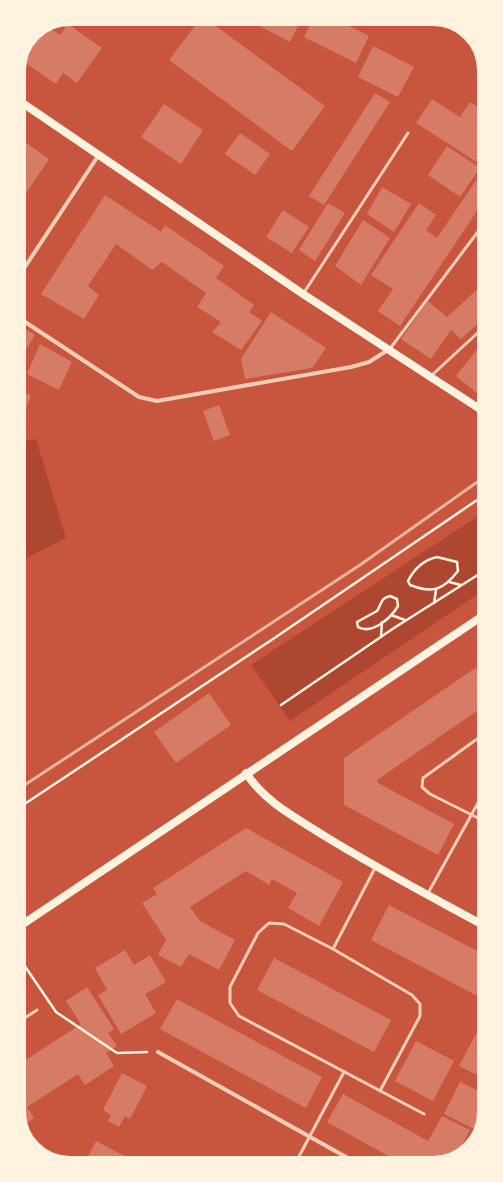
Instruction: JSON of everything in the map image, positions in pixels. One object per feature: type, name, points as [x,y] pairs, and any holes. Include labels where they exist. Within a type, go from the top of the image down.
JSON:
[{"type":"main road","points":[[25,105],[303,294],[478,409]]},
{"type":"main road","points":[[25,923],[246,773],[478,619]]},
{"type":"main road","points":[[246,773],[254,786],[267,799],[376,867],[478,923]]},
{"type":"street","points":[[25,267],[98,156]]},
{"type":"street","points":[[25,322],[139,397],[157,401],[351,367],[369,362],[388,350]]},
{"type":"street","points":[[158,1052],[346,1157]]},
{"type":"lane","points":[[303,294],[408,133]]},
{"type":"lane","points":[[388,350],[478,232]]},
{"type":"lane","points":[[430,377],[478,333]]},
{"type":"lane","points":[[478,738],[423,778],[422,787],[478,819]]},
{"type":"lane","points":[[427,895],[478,803]]},
{"type":"lane","points":[[333,949],[376,867]]},
{"type":"lane","points":[[380,1091],[420,1016],[420,1004],[412,994],[333,949],[284,924],[269,923],[258,933],[230,988],[230,1003],[239,1016],[344,1072],[380,1091],[424,1114]]},
{"type":"lane","points":[[25,1018],[36,1010]]},
{"type":"lane","points":[[299,1157],[344,1072]]},
{"type":"path","points":[[25,804],[478,499]]},
{"type":"path","points":[[437,557],[457,562],[458,571],[448,582],[436,590],[418,588],[410,585],[408,581],[417,567],[430,559],[437,557]]},
{"type":"path","points":[[281,705],[405,620],[478,575]]},
{"type":"path","points":[[448,582],[462,585]]},
{"type":"path","points":[[434,602],[436,590]]},
{"type":"path","points":[[390,596],[396,599],[398,606],[391,616],[382,622],[370,630],[363,630],[358,627],[357,622],[377,611],[380,602],[384,597],[390,596]]},
{"type":"path","points":[[391,616],[405,620]]},
{"type":"path","points":[[381,636],[382,622]]},
{"type":"path","points":[[25,966],[56,1012],[117,1052],[158,1052]]},
{"type":"shaded area","points":[[36,439],[66,538],[25,559],[25,441]]},
{"type":"shaded area","points":[[478,516],[478,594],[290,721],[251,665]]},
{"type":"building","points":[[67,25],[69,25],[102,48],[77,83],[63,73],[56,84],[26,63],[28,53],[38,38],[51,29],[60,35]]},
{"type":"building","points":[[196,25],[215,25],[325,106],[292,151],[169,60]]},
{"type":"building","points":[[258,25],[298,25],[290,42]]},
{"type":"building","points":[[310,25],[347,25],[369,36],[356,63],[304,37]]},
{"type":"building","points":[[373,46],[414,67],[398,97],[358,77]]},
{"type":"building","points":[[375,93],[390,102],[324,205],[309,196]]},
{"type":"building","points":[[432,99],[460,117],[470,102],[478,107],[478,163],[416,123]]},
{"type":"building","points":[[164,104],[203,130],[181,164],[141,137]]},
{"type":"building","points":[[240,133],[270,154],[255,175],[225,154]]},
{"type":"building","points":[[25,142],[49,159],[25,195]]},
{"type":"building","points":[[447,146],[478,167],[478,171],[460,197],[428,175]]},
{"type":"building","points":[[478,177],[478,209],[400,326],[378,311],[393,289],[371,275],[419,203],[436,215],[426,230],[437,238]]},
{"type":"building","points":[[382,187],[411,204],[394,232],[367,214]]},
{"type":"building","points":[[105,195],[161,232],[165,225],[224,266],[216,278],[254,305],[249,312],[262,321],[241,350],[212,332],[221,322],[197,307],[206,293],[162,262],[152,270],[116,244],[88,286],[99,295],[84,319],[41,294]]},
{"type":"building","points":[[328,203],[345,213],[315,261],[299,250]]},
{"type":"building","points":[[283,210],[309,227],[292,253],[266,237]]},
{"type":"building","points":[[363,220],[390,238],[361,285],[335,266]]},
{"type":"building","points":[[478,289],[478,324],[461,339],[451,330],[431,359],[401,339],[428,301],[447,317]]},
{"type":"building","points":[[271,312],[326,348],[312,368],[245,379],[241,359]]},
{"type":"building","points":[[25,329],[35,335],[25,351]]},
{"type":"building","points":[[40,344],[72,362],[59,390],[27,374]]},
{"type":"building","points":[[478,348],[478,394],[456,376]]},
{"type":"building","points":[[25,392],[31,396],[25,410]]},
{"type":"building","points":[[219,405],[230,435],[214,441],[203,411]]},
{"type":"building","points":[[478,666],[478,710],[377,780],[378,783],[454,824],[438,855],[344,805],[344,758]]},
{"type":"building","points":[[209,693],[231,725],[176,763],[154,732]]},
{"type":"building","points":[[246,828],[343,882],[319,926],[288,908],[297,893],[272,879],[269,885],[246,871],[190,907],[200,921],[235,940],[219,970],[189,954],[181,967],[158,955],[166,940],[142,903],[157,894],[153,888]]},
{"type":"building","points":[[389,905],[478,951],[478,996],[371,940]]},
{"type":"building","points":[[125,950],[134,965],[150,955],[166,982],[145,994],[156,1013],[121,1034],[98,995],[107,990],[95,968]]},
{"type":"building","points":[[274,958],[391,1020],[374,1052],[257,990]]},
{"type":"building","points":[[87,987],[114,1029],[108,1033],[117,1046],[106,1053],[114,1066],[85,1085],[78,1074],[27,1107],[34,1118],[26,1123],[25,1060],[81,1024],[66,1001]]},
{"type":"building","points":[[177,999],[322,1077],[306,1108],[160,1029]]},
{"type":"building","points":[[478,1030],[478,1076],[459,1066]]},
{"type":"building","points":[[416,1041],[454,1061],[433,1101],[395,1081]]},
{"type":"building","points":[[122,1073],[147,1086],[130,1119],[125,1116],[119,1127],[108,1121],[111,1115],[103,1110]]},
{"type":"building","points":[[460,1082],[478,1091],[478,1112],[474,1129],[444,1114]]},
{"type":"building","points":[[343,1094],[428,1141],[442,1116],[470,1130],[461,1148],[447,1155],[439,1157],[390,1157],[327,1122]]},
{"type":"building","points":[[96,1141],[127,1157],[88,1157]]},
{"type":"railway","points":[[25,785],[360,565],[478,482]]}]
